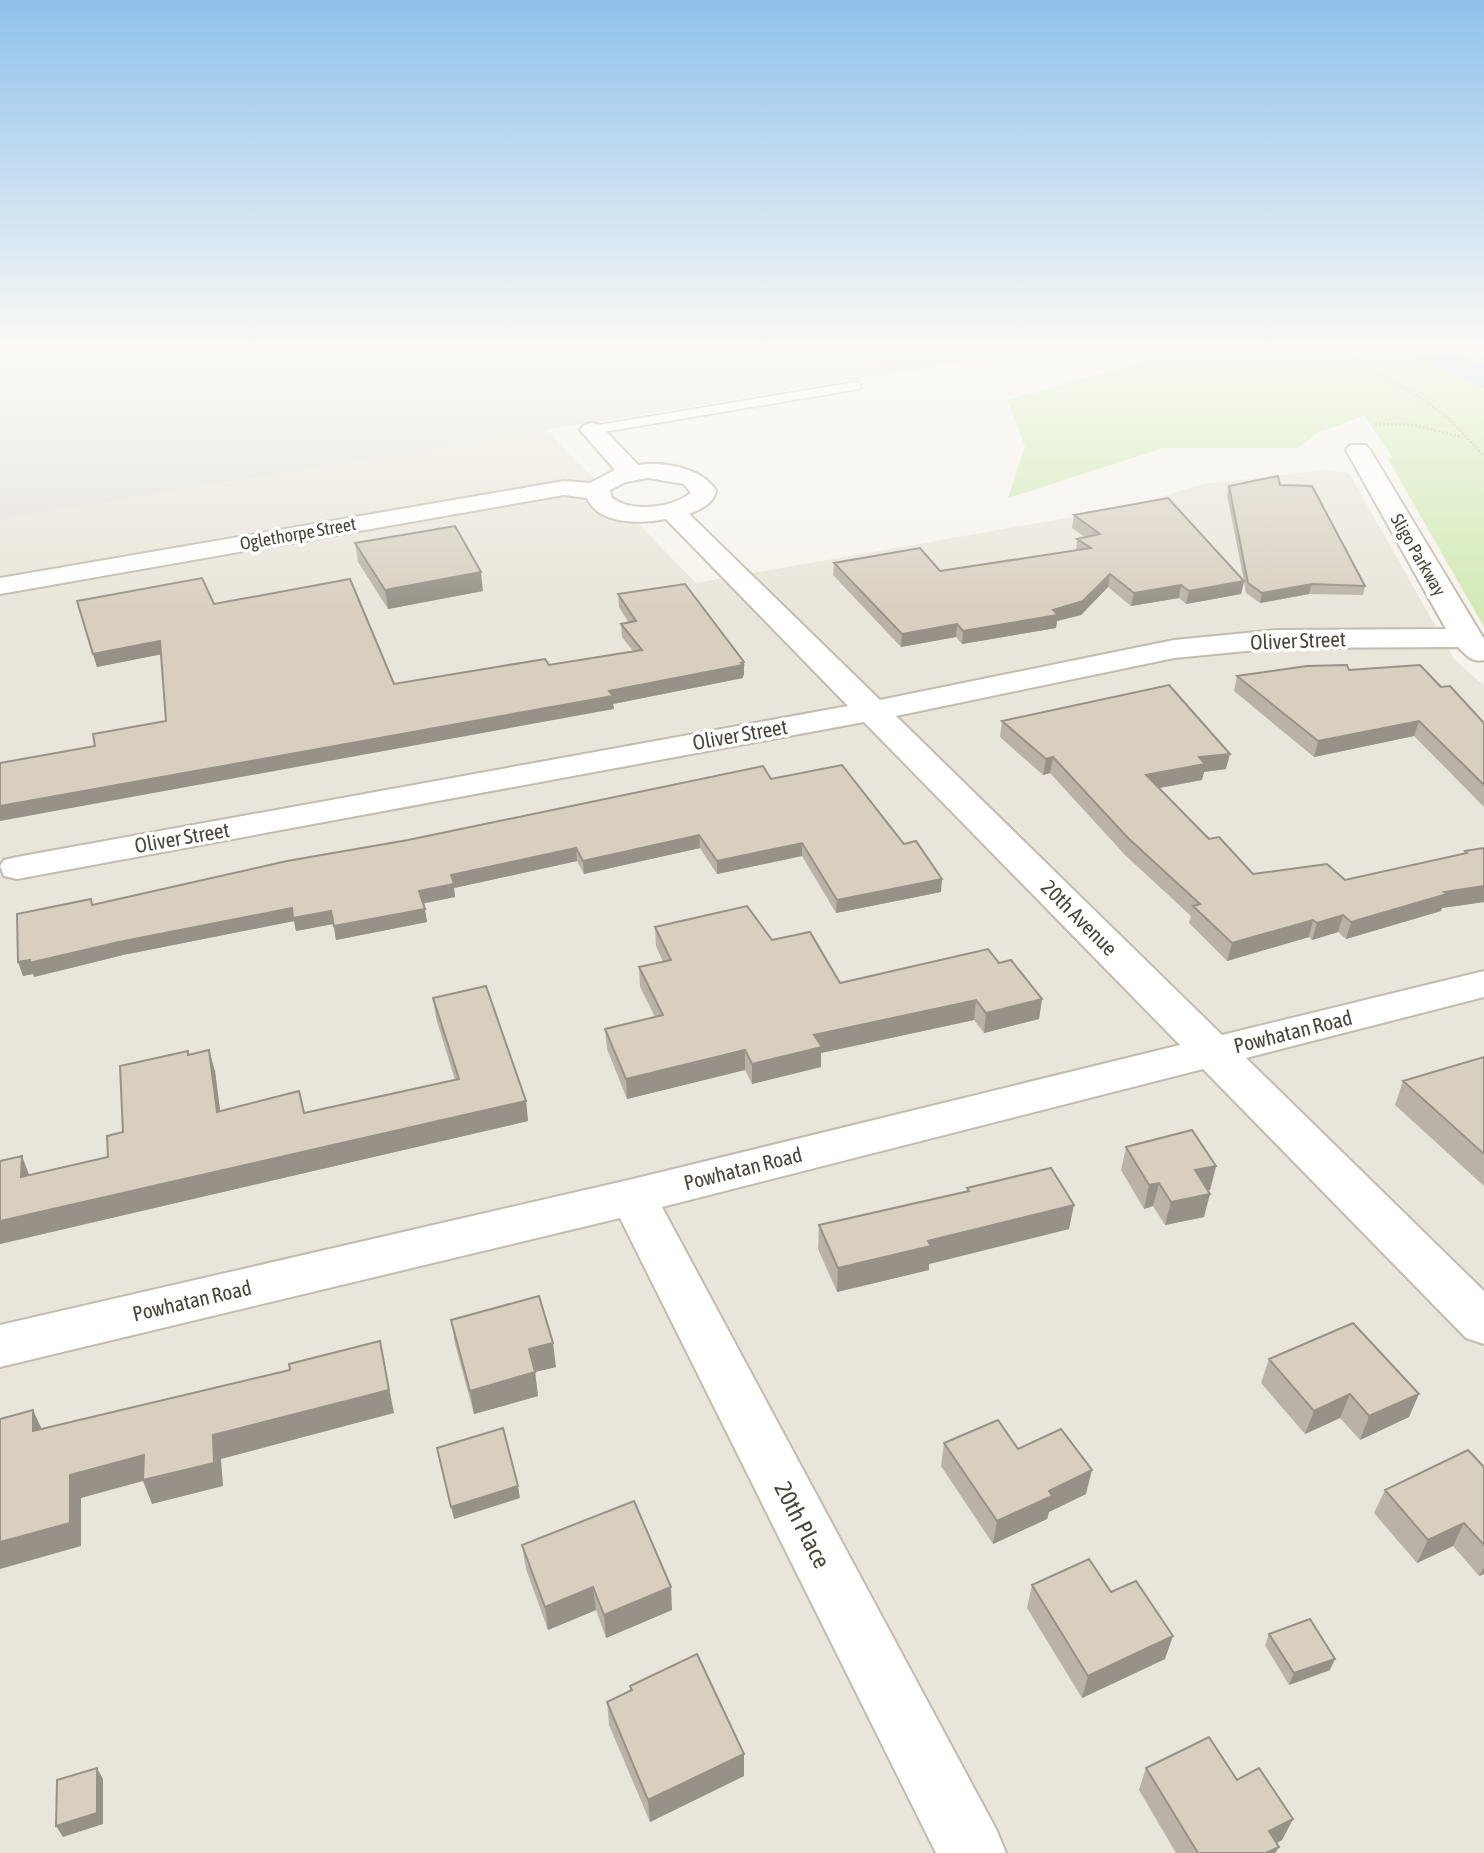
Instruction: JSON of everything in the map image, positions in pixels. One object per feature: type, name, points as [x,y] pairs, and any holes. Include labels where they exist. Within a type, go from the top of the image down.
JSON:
[{"type":"street","points":[[598,436],[632,473]]},
{"type":"street","name":"Sligo Parkway","points":[[1358,450],[1475,647]]},
{"type":"street","points":[[632,473],[671,473],[700,483],[704,490],[698,503],[673,512],[625,512],[602,503],[597,491],[609,480],[632,473]]},
{"type":"street","name":"Oglethorpe Street","points":[[0,586],[564,488],[597,491]]},
{"type":"street","name":"20th Avenue","points":[[673,512],[1484,1323]]},
{"type":"street","name":"Oliver Street","points":[[17,868],[873,711],[1174,649],[1276,639],[1475,647]]},
{"type":"street","name":"Powhatan Road","points":[[0,1346],[633,1197],[1484,984]]},
{"type":"street","name":"20th Place","points":[[633,1197],[972,1853]]},
{"type":"path","points":[[1358,450],[1360,436]]},
{"type":"path","points":[[1463,437],[1484,456]]},
{"type":"shaded area","points":[[0,436],[507,436],[0,520]]},
{"type":"shaded area","points":[[508,436],[553,436],[696,583],[1124,508],[1203,484],[1324,470],[1349,473],[1454,659],[1484,686],[1484,1853],[0,1853],[0,520]]},
{"type":"green space","points":[[1021,436],[1313,436],[1298,448],[1163,448],[1008,498],[1025,446]]},
{"type":"green space","points":[[1378,436],[1484,436],[1484,627],[1388,459],[1393,458]]},
{"type":"building","points":[[1278,476],[1280,485],[1312,486],[1365,586],[1312,584],[1262,593],[1248,583],[1229,486]]},
{"type":"building","points":[[1168,498],[1244,581],[1189,591],[1181,585],[1134,593],[1110,574],[1083,601],[1053,610],[1058,615],[963,631],[957,624],[902,634],[834,563],[920,548],[940,571],[1091,548],[1077,539],[1100,534],[1074,515]]},
{"type":"building","points":[[455,526],[481,572],[385,590],[355,543]]},
{"type":"building","points":[[202,578],[214,604],[350,579],[394,684],[545,659],[549,665],[642,650],[621,624],[636,621],[618,594],[685,584],[744,662],[741,663],[743,665],[609,691],[613,696],[0,806],[0,763],[95,746],[93,734],[166,721],[160,641],[93,654],[77,601]]},
{"type":"building","points":[[1347,665],[1349,670],[1420,665],[1441,687],[1450,686],[1484,723],[1484,785],[1419,721],[1318,741],[1237,676],[1307,666]]},
{"type":"building","points":[[1169,685],[1230,754],[1199,757],[1205,764],[1146,775],[1209,839],[1219,837],[1253,874],[1327,864],[1345,880],[1484,848],[1484,886],[1444,892],[1447,894],[1351,922],[1343,915],[1317,923],[1313,920],[1232,943],[1193,906],[1200,904],[1128,838],[1053,757],[1046,759],[1002,721]]},
{"type":"building","points":[[842,765],[904,844],[916,841],[942,879],[837,900],[802,843],[717,861],[699,835],[583,861],[576,848],[451,875],[454,884],[419,891],[425,909],[334,926],[331,911],[293,918],[292,908],[119,942],[29,963],[30,960],[18,962],[17,914],[91,899],[92,905],[287,861],[408,840],[763,766],[771,779]]},
{"type":"building","points":[[747,906],[772,940],[810,932],[840,983],[988,949],[999,963],[1011,960],[1042,999],[986,1013],[976,1000],[814,1035],[822,1047],[752,1064],[745,1050],[626,1079],[605,1029],[663,1015],[639,967],[671,960],[655,927]]},
{"type":"building","points":[[486,986],[526,1101],[0,1221],[0,1161],[22,1156],[21,1177],[108,1157],[107,1136],[123,1132],[120,1066],[188,1051],[188,1055],[209,1050],[217,1112],[299,1091],[304,1113],[459,1079],[433,998]]},
{"type":"building","points":[[1484,1057],[1484,1154],[1403,1081]]},
{"type":"building","points":[[1192,1130],[1216,1166],[1195,1170],[1210,1194],[1171,1202],[1159,1183],[1149,1185],[1126,1147]]},
{"type":"building","points":[[1051,1168],[1074,1205],[928,1241],[931,1246],[838,1268],[819,1225],[969,1191],[967,1188]]},
{"type":"building","points":[[539,1296],[553,1343],[529,1349],[535,1372],[470,1391],[451,1320]]},
{"type":"building","points":[[1353,1323],[1419,1394],[1369,1416],[1350,1394],[1314,1411],[1269,1359]]},
{"type":"building","points":[[380,1341],[389,1390],[213,1435],[214,1463],[143,1480],[144,1455],[70,1475],[70,1523],[0,1542],[0,1419],[33,1410],[33,1431],[290,1370],[289,1364]]},
{"type":"building","points":[[998,1420],[1018,1449],[1061,1429],[1092,1470],[1049,1491],[1052,1496],[997,1521],[944,1443]]},
{"type":"building","points":[[503,1428],[518,1486],[451,1507],[437,1448]]},
{"type":"building","points":[[1468,1450],[1484,1467],[1484,1545],[1464,1523],[1428,1540],[1385,1490]]},
{"type":"building","points":[[634,1501],[671,1587],[604,1615],[593,1587],[545,1607],[522,1545]]},
{"type":"building","points":[[1089,1559],[1111,1592],[1136,1581],[1173,1636],[1088,1676],[1032,1585]]},
{"type":"building","points":[[1310,1619],[1335,1659],[1294,1673],[1269,1634]]},
{"type":"building","points":[[697,1654],[744,1754],[648,1800],[607,1702],[632,1690],[630,1686]]},
{"type":"building","points":[[1209,1737],[1237,1780],[1259,1768],[1293,1819],[1269,1831],[1279,1847],[1266,1853],[1198,1853],[1146,1768]]},
{"type":"building","points":[[97,1768],[97,1813],[56,1826],[57,1780]]}]
